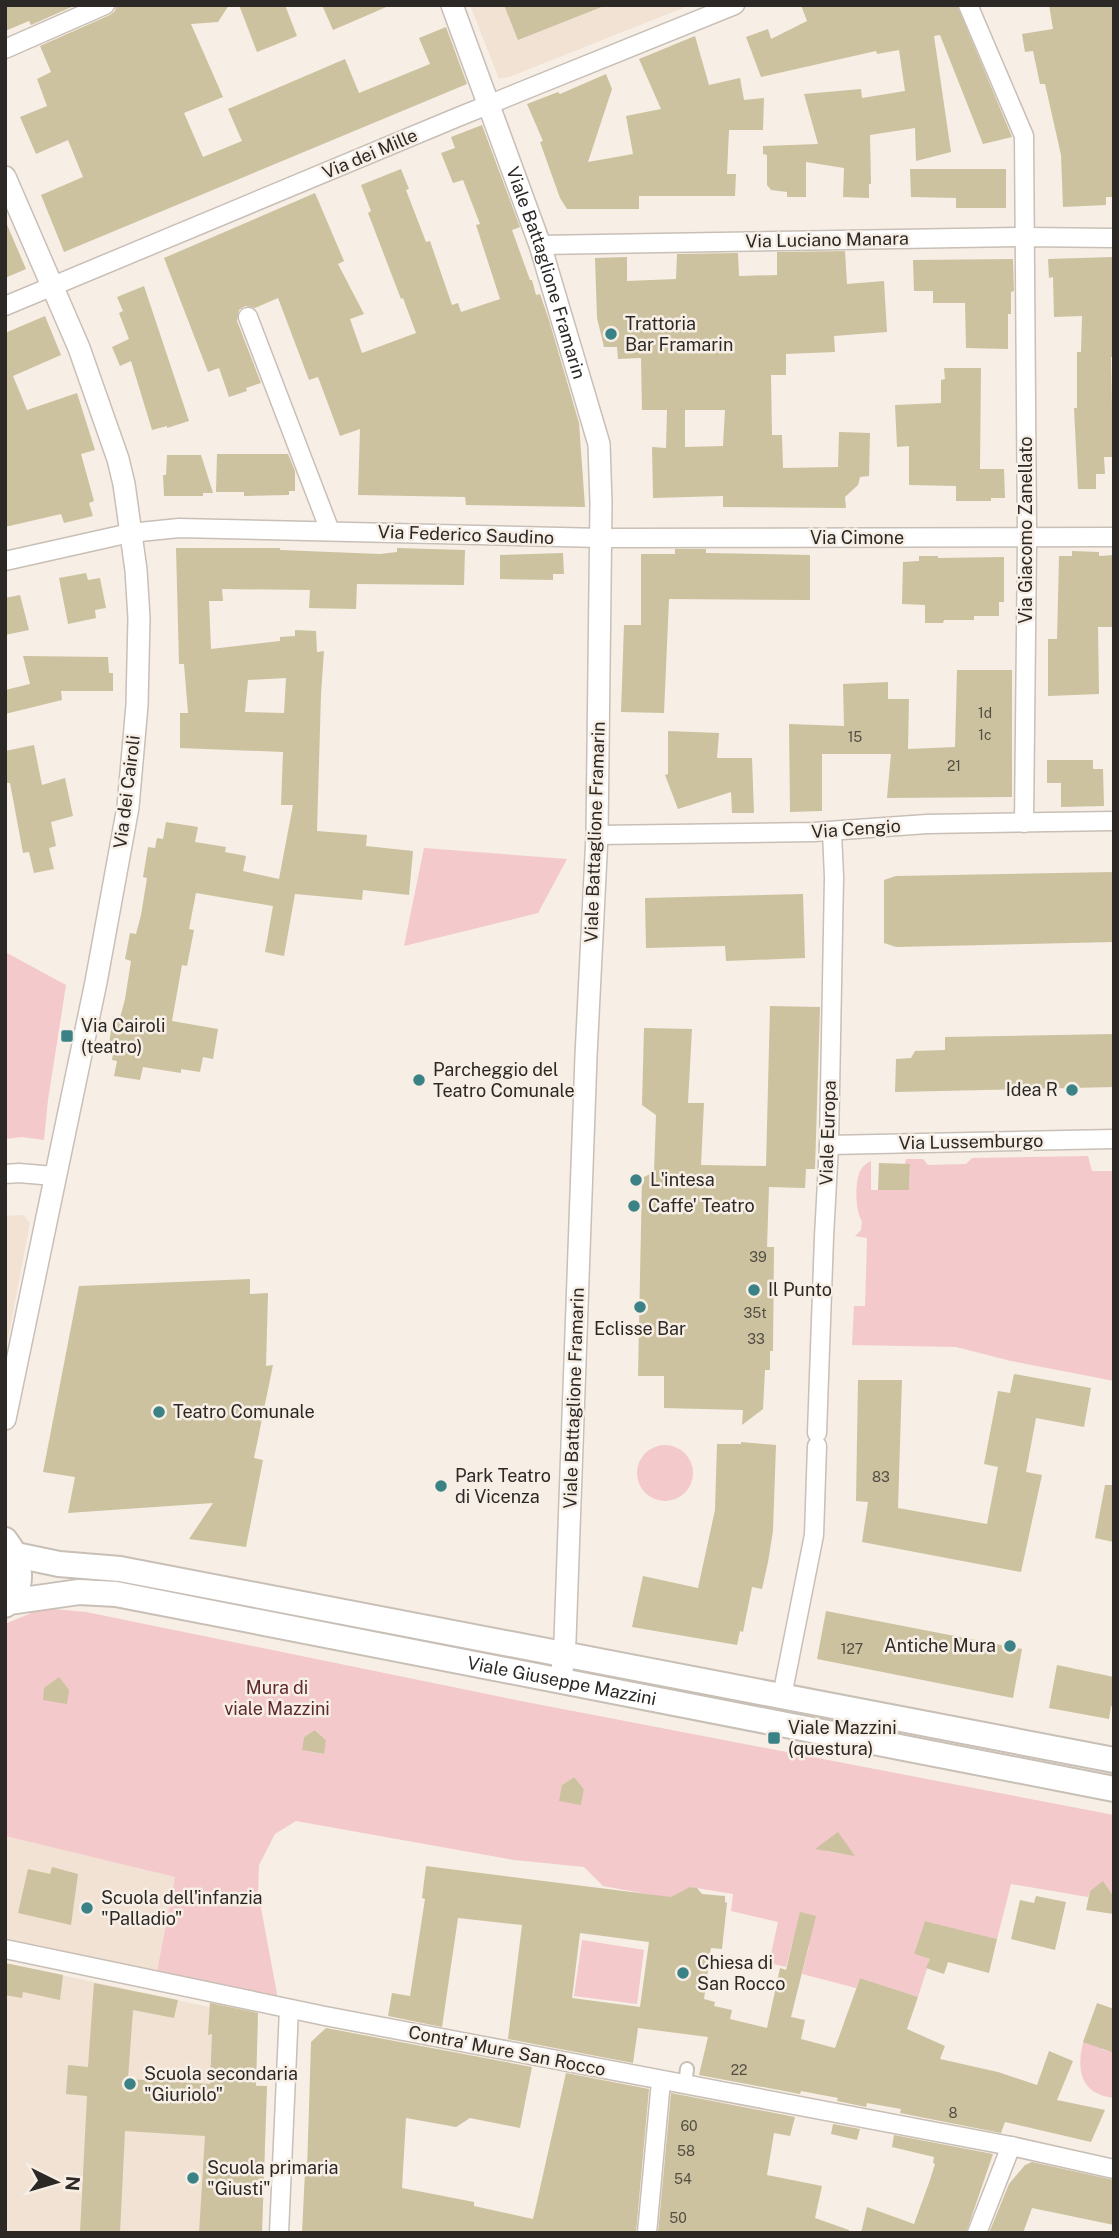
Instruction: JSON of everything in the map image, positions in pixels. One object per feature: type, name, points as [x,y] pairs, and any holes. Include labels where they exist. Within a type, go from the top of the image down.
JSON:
[{"type":"main road","name":"Viale Giuseppe Mazzini","points":[[11,1548],[59,1564],[120,1569],[1114,1760]]},
{"type":"main road","points":[[7,1604],[19,1581],[11,1548]]},
{"type":"main road","name":"Viale Giuseppe Mazzini","points":[[7,1604],[79,1592],[116,1594],[1114,1789]]},
{"type":"street","points":[[5,49],[105,5]]},
{"type":"street","name":"Viale Battaglione Framarin","points":[[452,5],[540,245],[599,444],[601,538],[597,835],[561,1682]]},
{"type":"street","name":"Via dei Mille","points":[[5,306],[735,5]]},
{"type":"street","name":"Via Giacomo Zanellato","points":[[968,5],[1024,136],[1027,538],[1024,823]]},
{"type":"street","name":"Via dei Cairoli","points":[[5,177],[94,387],[118,459],[124,484],[139,618],[137,705],[128,807],[96,982],[5,1419]]},
{"type":"street","name":"Via Luciano Manara","points":[[540,245],[1114,238]]},
{"type":"street","points":[[248,317],[330,531]]},
{"type":"street","name":"Via Federico Saudino","points":[[5,561],[130,533],[179,528],[601,538]]},
{"type":"street","name":"Via Cimone","points":[[601,538],[1114,537]]},
{"type":"street","name":"Via Cengio","points":[[597,835],[832,832],[927,824],[1114,821]]},
{"type":"street","name":"Viale Europa","points":[[782,1696],[814,1535],[829,1144],[834,877],[832,832]]},
{"type":"street","name":"Via Lussemburgo","points":[[829,1144],[1114,1139]]},
{"type":"street","points":[[5,1174],[54,1176]]},
{"type":"street","name":"Contra' Mure San Rocco","points":[[5,1950],[289,2009],[661,2081],[686,2077],[1114,2169]]},
{"type":"street","points":[[279,2233],[289,2009]]},
{"type":"street","points":[[647,2233],[661,2081]]},
{"type":"street","points":[[977,2233],[1011,2146]]},
{"type":"shaded area","points":[[470,5],[682,5],[683,8],[499,79]]},
{"type":"shaded area","points":[[23,1215],[30,1223],[5,1355],[5,1216]]},
{"type":"shaded area","name":"Scuola dell'infanzia \"Palladio\"","points":[[5,1836],[175,1877],[157,1971],[5,1938]]},
{"type":"shaded area","name":"Scuola secondaria \"Giuriolo\"","points":[[5,1963],[209,2007],[210,2002],[258,2011],[256,2085],[267,2086],[262,2233],[5,2233]]},
{"type":"green space","points":[[424,848],[567,859],[538,913],[404,946]]},
{"type":"green space","points":[[5,952],[66,985],[44,1140],[22,1137],[5,1139]]},
{"type":"green space","points":[[1088,1156],[1092,1171],[1114,1171],[1114,1381],[1011,1361],[956,1347],[852,1345],[854,1306],[865,1306],[867,1238],[855,1236],[861,1230],[857,1187],[859,1173],[865,1165],[871,1161],[871,1190],[909,1190],[910,1164],[905,1164],[906,1159],[923,1159],[928,1165],[966,1164],[972,1158]]},
{"type":"green space","points":[[659,1445],[671,1445],[685,1453],[693,1467],[691,1484],[685,1493],[671,1501],[659,1501],[642,1489],[637,1479],[637,1467],[649,1450]]},
{"type":"green space","name":"Mura di viale Mazzini","points":[[43,1608],[86,1612],[521,1701],[1114,1815],[1114,1903],[1112,1894],[1103,1882],[1090,1891],[1088,1897],[1011,1884],[997,1939],[925,1921],[914,1954],[930,1959],[918,1997],[860,1978],[856,1988],[802,1974],[809,1946],[793,1941],[786,1967],[769,1963],[778,1922],[731,1911],[733,1894],[690,1887],[679,1900],[603,1886],[584,1867],[514,1860],[296,1821],[275,1834],[259,1865],[258,1892],[278,1999],[157,1971],[175,1877],[5,1836],[5,1624]],"holes":[[[316,1730],[326,1740],[323,1754],[302,1750],[304,1737]],[[574,1777],[584,1789],[581,1804],[562,1785]],[[828,1840],[846,1843],[843,1854],[825,1851]]]},
{"type":"green space","points":[[582,1940],[644,1950],[637,2004],[574,1996]]},
{"type":"green space","points":[[1084,2039],[1114,2053],[1114,2098],[1093,2091],[1083,2078],[1080,2060]]},
{"type":"building","points":[[5,5],[76,5],[31,25],[29,21],[5,31]]},
{"type":"building","points":[[116,5],[229,5],[218,22],[191,24],[223,97],[184,113],[203,157],[242,141],[228,109],[345,59],[359,93],[430,64],[419,38],[446,27],[467,84],[64,252],[41,195],[83,177],[68,140],[36,154],[20,117],[47,106],[37,79],[51,72],[40,46],[110,15],[115,11]]},
{"type":"building","points":[[239,5],[285,5],[297,36],[257,52]]},
{"type":"building","points":[[322,5],[391,5],[333,30]]},
{"type":"building","points":[[504,5],[604,5],[604,6],[518,40]]},
{"type":"building","points":[[801,5],[957,5],[1012,137],[983,144],[940,35],[934,36],[951,152],[916,161],[915,128],[870,135],[869,198],[843,197],[844,168],[806,162],[806,197],[787,197],[787,192],[771,190],[767,185],[767,155],[763,154],[763,146],[818,144],[804,94],[861,89],[862,98],[905,91],[899,50],[877,54],[876,51],[761,77],[746,37],[768,29],[771,39],[807,21]]},
{"type":"building","points":[[1049,5],[1114,5],[1114,197],[1106,197],[1106,205],[1063,207],[1061,155],[1045,84],[1040,84],[1033,51],[1025,52],[1022,34],[1053,29]]},
{"type":"building","points":[[695,36],[709,85],[740,78],[744,100],[764,98],[763,130],[729,130],[727,174],[736,174],[735,196],[639,196],[639,209],[567,209],[560,198],[540,142],[543,141],[527,104],[558,92],[560,94],[606,74],[612,89],[588,162],[633,154],[626,116],[661,109],[639,59]]},
{"type":"building","points":[[482,125],[520,227],[512,230],[536,295],[540,294],[579,423],[585,507],[466,505],[465,497],[358,495],[360,429],[340,436],[318,377],[309,380],[278,298],[255,308],[245,306],[239,310],[237,321],[261,383],[229,397],[219,368],[208,372],[164,258],[315,193],[344,261],[338,264],[364,314],[350,319],[362,353],[416,333],[368,213],[371,211],[361,185],[401,169],[409,189],[406,190],[426,242],[430,241],[452,305],[458,303],[461,312],[500,299],[476,225],[480,224],[463,180],[453,183],[441,153],[455,148],[451,137]]},
{"type":"building","points":[[910,169],[1006,169],[1006,208],[956,208],[956,198],[911,197]]},
{"type":"building","points":[[5,220],[26,269],[5,278]]},
{"type":"building","points":[[845,251],[847,284],[884,281],[887,332],[834,336],[835,352],[786,354],[786,375],[771,375],[772,435],[782,435],[783,468],[838,467],[839,432],[870,433],[869,476],[860,477],[858,485],[845,497],[846,508],[723,507],[723,496],[653,498],[652,447],[666,448],[667,410],[642,410],[641,358],[618,359],[617,347],[604,347],[597,318],[595,258],[627,257],[627,281],[676,279],[677,254],[738,253],[739,276],[777,275],[777,252]],"holes":[[[685,410],[725,410],[723,446],[685,447]]]},
{"type":"building","points":[[1112,257],[1113,457],[1104,457],[1105,474],[1096,474],[1096,489],[1078,489],[1074,408],[1077,408],[1077,352],[1081,352],[1082,316],[1054,317],[1053,277],[1049,278],[1048,259]]},
{"type":"building","points":[[1013,259],[1014,291],[1011,292],[1011,314],[1008,314],[1008,349],[966,348],[965,303],[933,303],[933,291],[914,291],[913,260]]},
{"type":"building","points":[[144,286],[189,421],[152,430],[131,361],[120,366],[112,347],[129,339],[119,313],[123,311],[117,297]]},
{"type":"building","points":[[45,316],[61,355],[13,376],[27,410],[77,393],[95,450],[81,454],[94,501],[89,503],[93,516],[64,523],[61,514],[5,527],[5,333]]},
{"type":"building","points":[[944,368],[981,368],[980,469],[1004,469],[1005,498],[991,498],[991,501],[956,501],[956,486],[909,485],[909,446],[897,447],[895,405],[941,403]]},
{"type":"building","points":[[217,454],[288,454],[295,471],[295,491],[289,491],[289,495],[244,496],[244,492],[216,492]]},
{"type":"building","points":[[167,455],[201,455],[213,493],[203,493],[203,496],[164,496],[163,475],[166,475]]},
{"type":"building","points":[[176,548],[280,548],[380,554],[397,552],[397,548],[465,550],[464,585],[357,584],[356,609],[309,608],[310,590],[222,589],[223,601],[209,601],[211,649],[280,641],[280,637],[295,636],[295,630],[316,631],[317,652],[324,651],[317,831],[367,835],[366,846],[413,851],[409,895],[363,890],[362,900],[295,894],[284,956],[265,952],[273,906],[196,893],[189,929],[194,930],[187,966],[182,965],[172,1021],[218,1029],[213,1059],[203,1057],[200,1072],[181,1069],[181,1073],[143,1067],[140,1080],[114,1076],[117,1061],[112,1060],[114,1045],[109,1044],[113,1017],[120,1018],[125,999],[131,961],[125,959],[130,933],[136,934],[141,915],[147,878],[143,877],[148,847],[155,848],[157,838],[163,839],[166,822],[198,827],[195,842],[226,847],[225,852],[246,856],[243,871],[279,879],[293,805],[281,805],[283,752],[180,748],[180,713],[188,713],[184,664],[179,664]],"holes":[[[286,678],[284,713],[245,712],[248,680]]]},
{"type":"building","points":[[675,549],[706,549],[706,553],[810,555],[810,600],[669,599],[664,713],[621,712],[624,625],[641,625],[641,554],[675,554]]},
{"type":"building","points":[[1072,551],[1099,552],[1099,556],[1114,555],[1114,627],[1098,627],[1099,694],[1048,696],[1048,639],[1057,639],[1059,556],[1072,556]]},
{"type":"building","points":[[563,553],[564,574],[553,574],[553,580],[500,579],[500,555]]},
{"type":"building","points":[[919,556],[1004,557],[1004,602],[999,602],[999,616],[974,616],[974,620],[925,623],[925,605],[902,604],[903,562],[919,561]]},
{"type":"building","points":[[86,573],[88,580],[100,578],[106,608],[95,610],[96,618],[68,624],[59,578]]},
{"type":"building","points":[[20,595],[29,630],[5,635],[5,598]]},
{"type":"building","points":[[23,656],[108,657],[109,673],[113,673],[113,691],[61,691],[62,700],[5,714],[5,690],[30,684]]},
{"type":"building","points":[[957,670],[1012,670],[1012,797],[887,798],[891,754],[822,754],[822,811],[790,812],[789,724],[844,726],[843,684],[888,682],[888,699],[909,699],[908,749],[955,747]]},
{"type":"building","points":[[668,731],[719,733],[717,758],[752,758],[754,813],[732,813],[731,792],[678,809],[665,775],[668,774]]},
{"type":"building","points":[[34,745],[42,785],[65,778],[73,816],[51,822],[56,846],[49,848],[54,869],[34,873],[29,852],[23,853],[10,783],[5,783],[5,751]]},
{"type":"building","points":[[1047,760],[1093,760],[1093,769],[1103,769],[1104,806],[1061,807],[1061,783],[1047,783]]},
{"type":"building","points":[[1114,872],[1114,942],[896,947],[884,943],[884,880],[896,876]]},
{"type":"building","points":[[803,894],[805,958],[726,961],[725,946],[646,948],[645,898]]},
{"type":"building","points":[[770,1006],[820,1007],[815,1169],[806,1169],[805,1188],[769,1187],[767,1247],[774,1247],[773,1351],[770,1351],[770,1370],[765,1370],[763,1409],[742,1425],[743,1410],[664,1408],[664,1376],[638,1376],[642,1178],[654,1172],[656,1115],[642,1105],[644,1028],[692,1029],[688,1103],[704,1103],[701,1165],[766,1166]]},
{"type":"building","points":[[1114,1034],[1114,1087],[895,1092],[896,1059],[911,1058],[915,1051],[945,1050],[945,1037]]},
{"type":"building","points":[[879,1163],[910,1164],[909,1190],[878,1190]]},
{"type":"building","name":"Teatro Comunale","points":[[250,1279],[250,1294],[268,1293],[266,1366],[273,1365],[254,1458],[263,1460],[246,1547],[189,1539],[213,1503],[68,1513],[75,1477],[43,1472],[79,1286]]},
{"type":"building","points":[[1014,1374],[1091,1388],[1084,1427],[1036,1418],[1026,1472],[1042,1475],[1021,1572],[862,1542],[868,1502],[856,1501],[858,1380],[902,1380],[898,1508],[987,1524],[998,1467],[984,1464],[998,1391],[1010,1393]]},
{"type":"building","points":[[741,1442],[776,1445],[773,1531],[768,1562],[762,1589],[752,1587],[743,1632],[740,1631],[737,1645],[632,1627],[643,1576],[698,1588],[715,1510],[717,1444]]},
{"type":"building","points":[[1105,1485],[1114,1485],[1114,1542],[1095,1538]]},
{"type":"building","points":[[826,1611],[1022,1649],[1013,1698],[817,1659]]},
{"type":"building","points":[[1057,1665],[1114,1677],[1114,1707],[1111,1706],[1109,1719],[1049,1708]]},
{"type":"building","points":[[59,1677],[69,1690],[67,1704],[43,1700],[44,1688]]},
{"type":"building","points":[[315,1730],[326,1740],[324,1754],[302,1750],[304,1737]]},
{"type":"building","points":[[574,1777],[584,1789],[581,1805],[559,1801],[562,1785]]},
{"type":"building","points":[[838,1832],[855,1856],[815,1849]]},
{"type":"building","points":[[426,1866],[671,1897],[690,1887],[697,1888],[702,1894],[725,1896],[727,1903],[722,1949],[711,1948],[704,1999],[715,2002],[714,2006],[732,2010],[730,2019],[767,2028],[780,1968],[786,1970],[800,1912],[816,1916],[791,2017],[805,2020],[801,2039],[835,2048],[860,1978],[918,1997],[907,2029],[945,2046],[940,2059],[998,2072],[1037,2085],[1049,2051],[1073,2061],[1057,2100],[1105,2110],[1091,2142],[1005,2122],[1001,2133],[900,2113],[901,2109],[867,2103],[866,2107],[837,2101],[838,2098],[801,2091],[800,2094],[699,2075],[708,2037],[638,2028],[633,2063],[508,2039],[522,1925],[458,1918],[442,2027],[388,2016],[392,1993],[410,1996],[425,1899],[422,1898]],"holes":[[[580,1933],[649,1942],[640,2007],[572,1998]]]},
{"type":"building","points":[[52,1867],[78,1874],[71,1925],[18,1913],[28,1869],[50,1874]]},
{"type":"building","points":[[1103,1881],[1114,1897],[1114,1914],[1086,1910],[1090,1891]]},
{"type":"building","points":[[1036,1896],[1066,1902],[1055,1950],[1011,1939],[1020,1900],[1034,1903]]},
{"type":"building","points":[[925,1921],[997,1939],[989,1973],[948,1962],[944,1974],[926,1968],[930,1959],[914,1954]]},
{"type":"building","points":[[5,1963],[63,1975],[60,2000],[23,1992],[22,1998],[5,1995]]},
{"type":"building","points":[[94,1983],[178,2000],[174,2018],[133,2010],[128,2079],[210,2084],[210,2003],[258,2013],[256,2086],[267,2086],[262,2233],[199,2233],[205,2136],[125,2131],[120,2233],[80,2233],[87,2096],[66,2094],[68,2065],[88,2067]]},
{"type":"building","points":[[1097,2003],[1114,2009],[1114,2053],[1083,2042]]},
{"type":"building","points":[[326,2028],[532,2067],[520,2128],[470,2118],[456,2127],[406,2118],[402,2188],[474,2202],[474,2206],[533,2219],[566,2073],[649,2089],[636,2233],[302,2233],[311,2042]]},
{"type":"building","points":[[671,2093],[795,2117],[790,2136],[774,2133],[767,2175],[822,2186],[815,2218],[849,2230],[848,2233],[658,2233]]},
{"type":"building","points":[[833,2124],[860,2129],[857,2140],[831,2134]]},
{"type":"building","points":[[894,2135],[993,2154],[966,2233],[861,2233],[867,2207],[914,2224],[930,2180],[935,2164],[934,2157],[892,2147]]},
{"type":"building","points":[[1032,2162],[1114,2180],[1114,2225],[1032,2208],[1023,2233],[989,2233],[1009,2184],[1025,2165]]},
{"type":"place","name":"Trattoria Bar Framarin","points":[[611,334]]},
{"type":"place","name":"Via Cairoli (teatro)","points":[[67,1036]]},
{"type":"place","name":"Parcheggio del Teatro Comunale","points":[[419,1080]]},
{"type":"place","name":"Idea R","points":[[1072,1090]]},
{"type":"place","name":"L'intesa","points":[[636,1180]]},
{"type":"place","name":"Caffe' Teatro","points":[[634,1206]]},
{"type":"place","name":"Il Punto","points":[[754,1290]]},
{"type":"place","name":"Eclisse Bar","points":[[640,1307]]},
{"type":"place","name":"Teatro Comunale","points":[[159,1412]]},
{"type":"place","name":"Park Teatro di Vicenza","points":[[441,1486]]},
{"type":"place","name":"Antiche Mura","points":[[1010,1646]]},
{"type":"place","name":"Viale Mazzini (questura)","points":[[774,1738]]},
{"type":"place","name":"Scuola dell'infanzia \"Palladio\"","points":[[87,1908]]},
{"type":"place","name":"Chiesa di San Rocco","points":[[683,1973]]},
{"type":"place","name":"Scuola secondaria \"Giuriolo\"","points":[[130,2084]]},
{"type":"place","name":"Scuola primaria \"Giusti\"","points":[[193,2178]]}]
